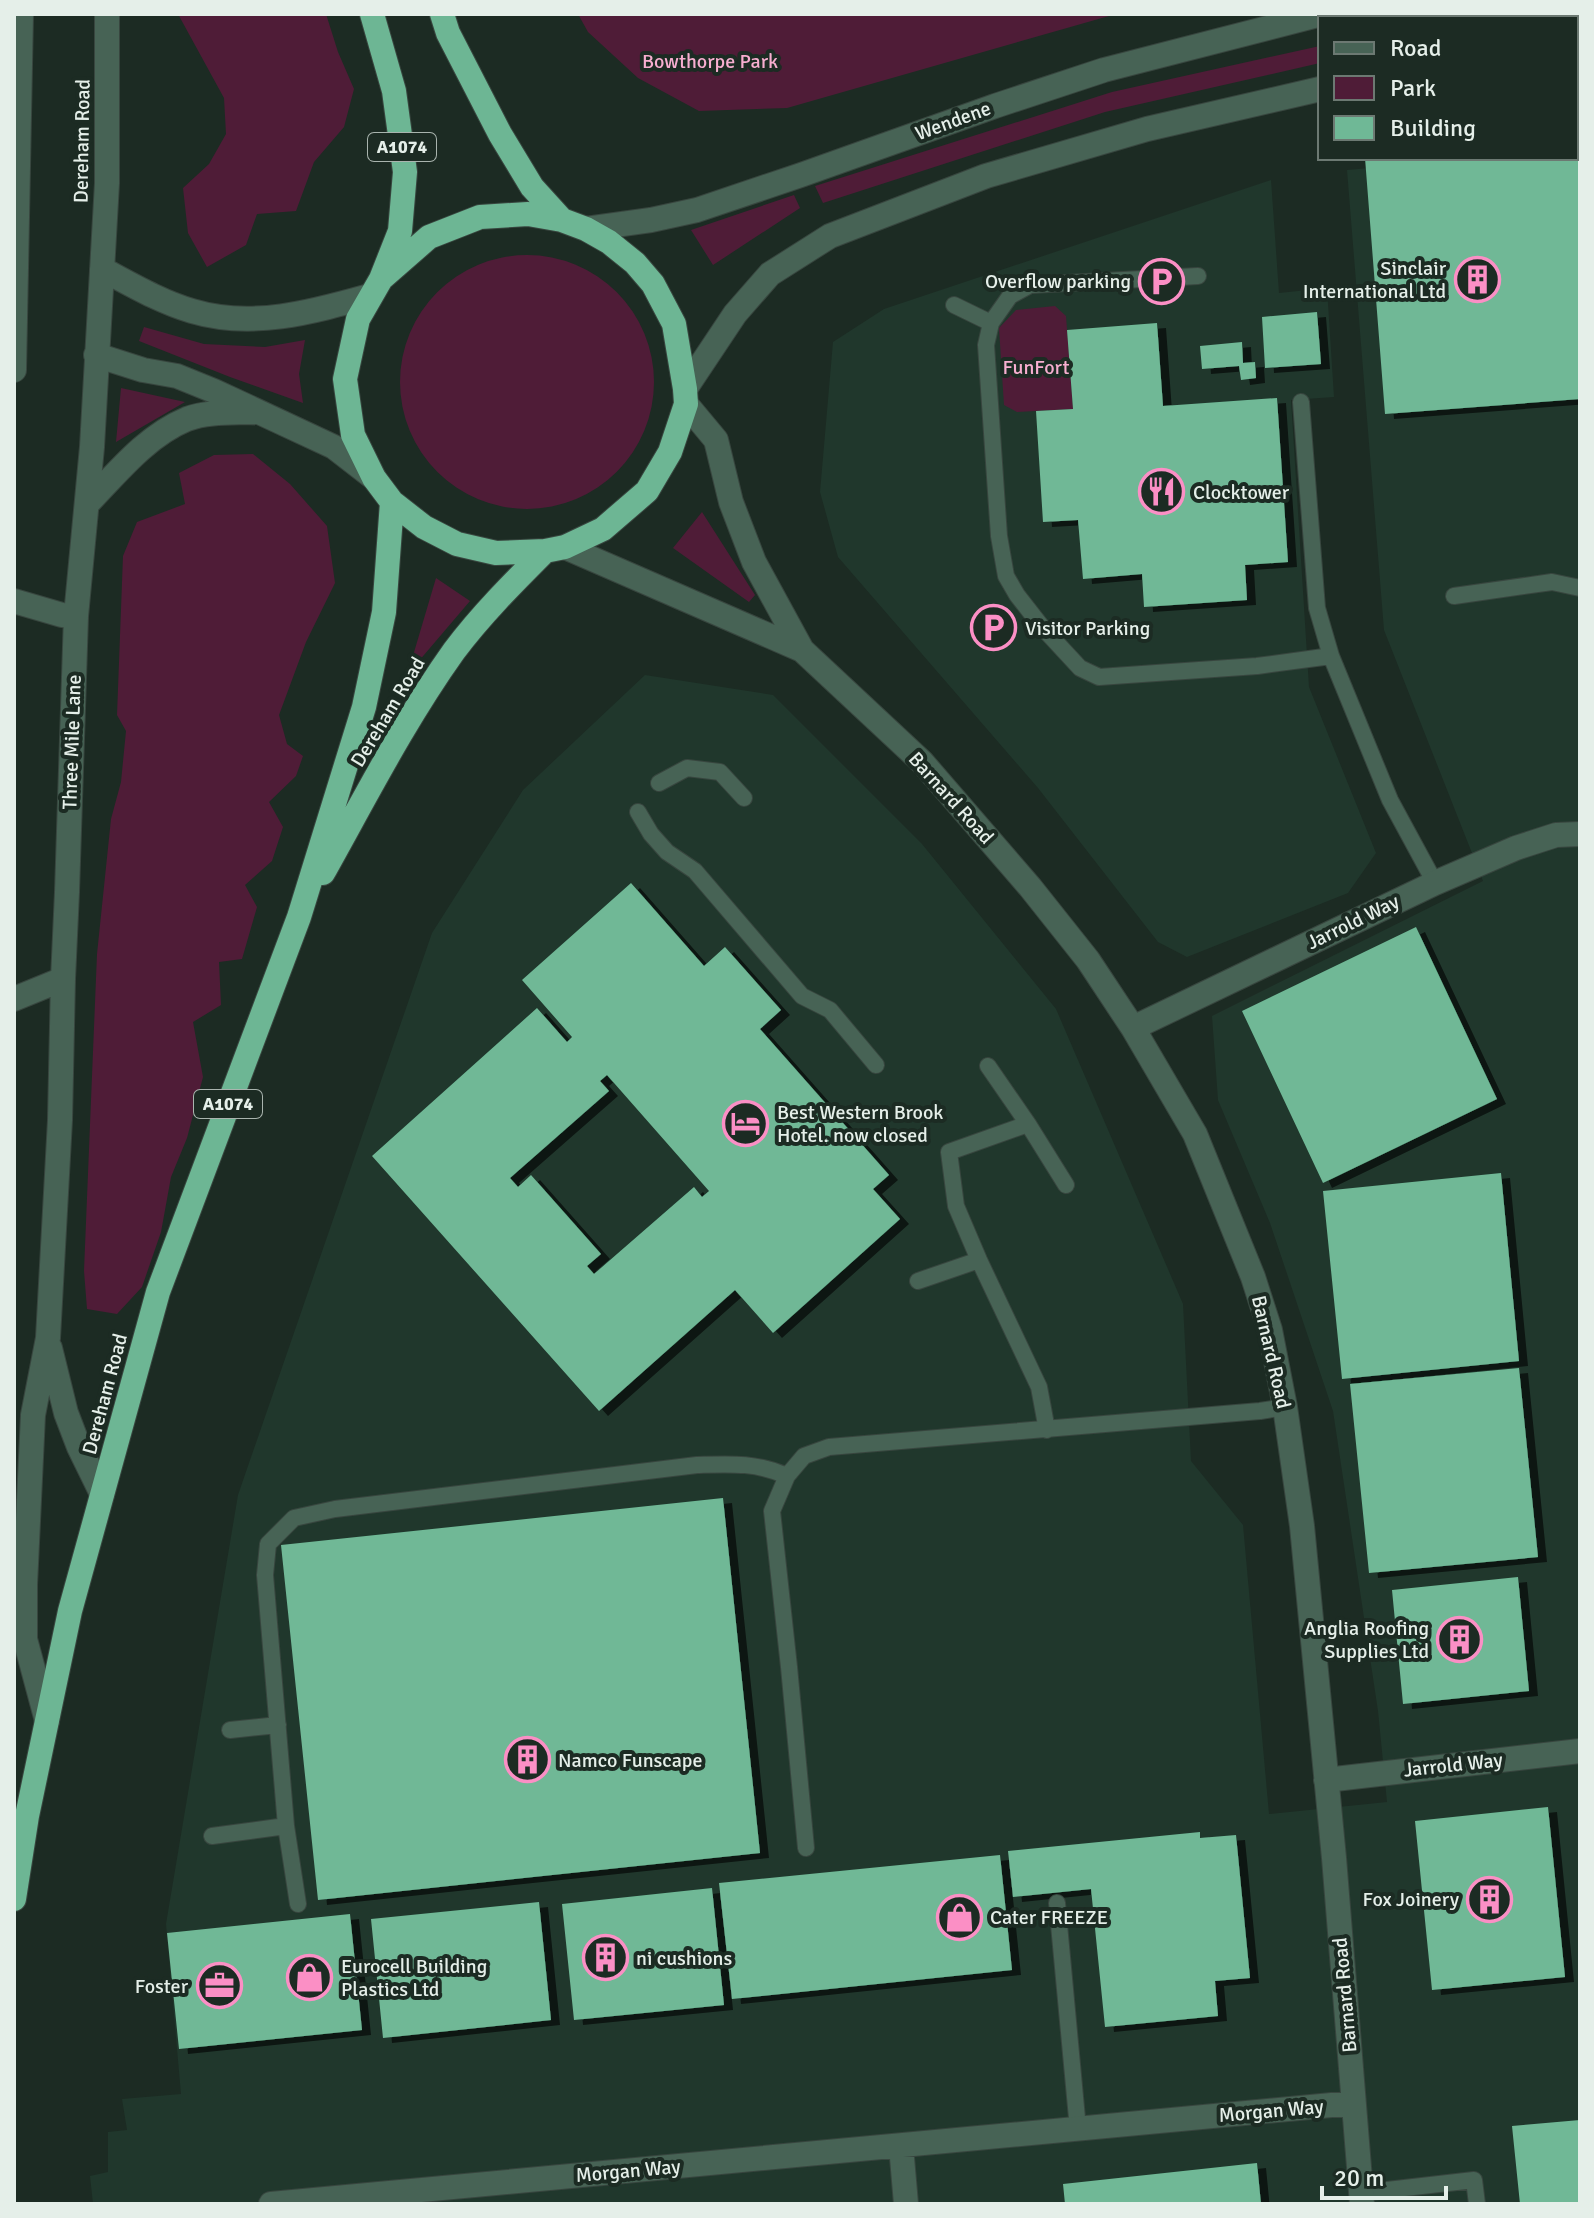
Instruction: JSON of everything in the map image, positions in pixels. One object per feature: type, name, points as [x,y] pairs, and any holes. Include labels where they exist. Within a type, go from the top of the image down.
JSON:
[{"type":"highway","name":"Dereham Road","points":[[372,14],[394,91],[405,172],[400,231],[358,319],[345,379],[353,435],[374,478],[392,502],[424,527],[457,544],[496,553],[555,549]]},
{"type":"highway","name":"Dereham Road","points":[[442,14],[448,33],[500,134],[532,187],[562,220]]},
{"type":"highway","name":"Dereham Road","points":[[299,917],[407,722],[455,651],[502,594],[555,549],[603,529],[647,491],[670,452],[685,396],[674,324],[653,284],[618,249],[586,229],[562,220],[528,214],[480,217],[429,237],[375,288]]},
{"type":"highway","name":"Dereham Road","points":[[14,1899],[21,1816],[47,1721],[70,1611],[158,1292],[299,917],[364,707],[384,612],[392,502]]},
{"type":"street","points":[[14,370],[21,14]]},
{"type":"street","name":"Dereham Road","points":[[107,14],[107,183],[96,355],[143,370],[177,376],[259,411],[334,447],[374,478]]},
{"type":"street","name":"Wendene","points":[[586,229],[697,210],[1104,70],[1322,14]]},
{"type":"street","points":[[685,396],[735,314],[770,274],[830,236],[986,176],[1147,129],[1318,89]]},
{"type":"street","name":"Dereham Road","points":[[102,269],[161,300],[194,312],[228,318],[280,318],[375,288]]},
{"type":"street","name":"Three Mile Lane","points":[[47,1721],[25,1639],[25,1585],[33,1415],[48,1338],[60,1120],[76,616],[92,447],[96,355]]},
{"type":"street","name":"Barnard Road","points":[[685,396],[716,440],[731,502],[754,562],[802,650],[931,773],[1030,887],[1088,960],[1133,1028],[1195,1134],[1253,1277],[1270,1330],[1302,1526],[1362,2198]]},
{"type":"street","points":[[87,504],[155,437],[189,418],[259,411]]},
{"type":"street","name":"Barnard Road","points":[[555,549],[802,650]]},
{"type":"street","points":[[14,601],[76,616]]},
{"type":"street","name":"Jarrold Way","points":[[1133,1028],[1435,883],[1516,848],[1556,835],[1580,834]]},
{"type":"street","points":[[14,999],[63,979]]},
{"type":"street","name":"Three Mile Lane","points":[[48,1338],[66,1413],[102,1494]]},
{"type":"street","name":"Jarrold Way","points":[[1326,1780],[1580,1751]]},
{"type":"street","name":"Morgan Way","points":[[271,2204],[356,2200],[1353,2103]]},
{"type":"street","points":[[901,2146],[906,2204]]},
{"type":"lane","points":[[1198,276],[1030,285],[1010,296],[991,323],[986,345],[990,414],[999,536],[1006,576],[1042,627],[1080,668],[1099,677],[1257,666],[1331,656]]},
{"type":"lane","points":[[954,305],[991,323]]},
{"type":"lane","points":[[1301,402],[1317,608],[1331,656],[1390,800],[1435,883]]},
{"type":"lane","points":[[1454,596],[1552,582],[1580,588]]},
{"type":"lane","points":[[659,783],[687,768],[720,772],[744,798]]},
{"type":"lane","points":[[638,812],[667,852],[695,871],[802,996],[830,1010],[876,1065]]},
{"type":"lane","points":[[988,1066],[1066,1185]]},
{"type":"lane","points":[[1028,1124],[949,1152],[956,1206],[1039,1387],[1047,1430]]},
{"type":"lane","points":[[918,1281],[979,1260]]},
{"type":"lane","points":[[806,1848],[772,1511],[787,1476],[804,1456],[829,1447],[1285,1407]]},
{"type":"lane","points":[[298,1904],[286,1826],[265,1575],[268,1544],[294,1518],[335,1509],[697,1465],[737,1464],[769,1468],[787,1476]]},
{"type":"lane","points":[[230,1730],[278,1725]]},
{"type":"lane","points":[[212,1836],[286,1826]]},
{"type":"lane","points":[[1057,1903],[1078,2129]]},
{"type":"lane","points":[[1362,2198],[1474,2180],[1477,2204]]},
{"type":"shaded area","points":[[1580,149],[1580,2204],[93,2204],[90,2176],[108,2172],[108,2132],[127,2130],[122,2099],[181,2094],[166,1924],[238,1495],[432,933],[523,790],[645,675],[773,695],[922,844],[1056,1009],[1183,1304],[1191,1461],[1243,1525],[1269,1814],[1387,1802],[1378,1711],[1333,1411],[1270,1223],[1218,1100],[1212,1016],[1483,881],[1384,630],[1347,170],[1460,160],[1578,160]]},
{"type":"shaded area","points":[[1271,180],[1279,293],[1327,288],[1334,397],[1291,400],[1309,687],[1376,853],[1348,893],[1187,957],[1158,942],[1038,788],[838,557],[820,492],[833,342],[884,309]]},
{"type":"green space","points":[[178,14],[326,14],[354,89],[344,127],[314,162],[296,211],[257,214],[246,245],[207,267],[188,233],[183,188],[209,164],[226,134],[224,98]]},
{"type":"green space","name":"Bowthorpe Park","points":[[578,14],[1116,14],[787,108],[699,111],[638,78],[588,32]]},
{"type":"green space","points":[[1318,46],[1318,63],[1105,112],[823,203],[815,186],[1112,92]]},
{"type":"green space","points":[[794,195],[800,208],[713,265],[691,230]]},
{"type":"green space","points":[[527,255],[576,265],[598,276],[617,292],[633,311],[644,333],[654,382],[644,431],[633,453],[617,472],[598,488],[576,499],[527,509],[478,499],[456,488],[437,472],[421,453],[410,431],[400,382],[410,333],[421,311],[437,292],[456,276],[478,265]]},
{"type":"green space","name":"FunFort","points":[[1055,306],[1066,316],[1073,409],[1017,412],[1004,405],[999,328],[1016,310]]},
{"type":"green space","points":[[144,327],[204,344],[265,347],[305,340],[299,374],[303,403],[139,341]]},
{"type":"green space","points":[[121,388],[185,402],[116,442]]},
{"type":"green space","points":[[253,454],[290,484],[327,526],[335,583],[306,642],[279,715],[287,744],[303,756],[296,776],[269,802],[283,827],[272,861],[245,885],[257,907],[242,959],[219,962],[221,1005],[193,1022],[203,1077],[187,1138],[171,1177],[161,1232],[142,1287],[117,1314],[87,1309],[84,1271],[97,954],[111,819],[121,782],[126,731],[117,715],[123,556],[137,522],[185,504],[179,473],[214,455]]},
{"type":"green space","points":[[702,512],[755,595],[749,602],[673,548]]},
{"type":"green space","points":[[436,578],[470,601],[418,662],[412,659]]},
{"type":"building","name":"Sinclair International Ltd","points":[[1580,137],[1580,399],[1385,414],[1365,160],[1578,160]]},
{"type":"building","points":[[1317,312],[1321,364],[1265,368],[1262,317]]},
{"type":"building","name":"Clocktower","points":[[1157,323],[1163,406],[1277,398],[1288,562],[1245,565],[1247,600],[1144,607],[1142,574],[1083,579],[1078,520],[1043,522],[1036,411],[1073,409],[1067,330]]},
{"type":"building","points":[[1242,342],[1243,363],[1255,362],[1256,378],[1241,380],[1239,366],[1202,369],[1200,346]]},
{"type":"building","name":"Best Western Brook Hotel. now closed","points":[[631,883],[704,966],[725,947],[781,1010],[760,1029],[889,1175],[873,1189],[900,1219],[773,1333],[735,1290],[599,1411],[372,1156],[537,1008],[567,1042],[572,1037],[522,980]],"holes":[[[607,1075],[709,1191],[702,1197],[694,1187],[594,1274],[587,1266],[601,1254],[531,1175],[518,1187],[510,1178],[609,1091],[600,1081]]]},
{"type":"building","points":[[1416,927],[1497,1099],[1323,1183],[1242,1011]]},
{"type":"building","points":[[1501,1173],[1519,1361],[1342,1379],[1323,1191]]},
{"type":"building","points":[[1519,1368],[1538,1557],[1369,1573],[1350,1384]]},
{"type":"building","name":"Namco Funscape","points":[[723,1498],[760,1853],[318,1900],[281,1545]]},
{"type":"building","name":"Anglia Roofing Supplies Ltd","points":[[1518,1577],[1529,1691],[1403,1704],[1392,1590]]},
{"type":"building","name":"Fox Joinery","points":[[1548,1807],[1565,1977],[1432,1990],[1415,1821]]},
{"type":"building","points":[[1200,1832],[1200,1838],[1236,1835],[1250,1978],[1215,1981],[1218,2016],[1105,2027],[1091,1889],[1013,1897],[1008,1851]]},
{"type":"building","points":[[1000,1855],[1012,1970],[732,1999],[719,1883]]},
{"type":"building","points":[[712,1888],[724,2005],[574,2020],[562,1904]]},
{"type":"building","points":[[539,1902],[551,2020],[383,2038],[371,1919]]},
{"type":"building","points":[[350,1914],[362,2030],[179,2049],[167,1933]]},
{"type":"building","points":[[1580,2120],[1580,2204],[1520,2204],[1512,2126]]},
{"type":"building","points":[[1257,2163],[1261,2204],[1065,2204],[1063,2184]]},
{"type":"place","name":"Sinclair International Ltd","points":[[1477,279]]},
{"type":"place","name":"Overflow parking","points":[[1162,281]]},
{"type":"place","name":"Clocktower","points":[[1162,492]]},
{"type":"place","name":"Visitor Parking","points":[[994,628]]},
{"type":"place","name":"Best Western Brook Hotel. now closed","points":[[746,1123]]},
{"type":"place","name":"Anglia Roofing Supplies Ltd","points":[[1460,1640]]},
{"type":"place","name":"Namco Funscape","points":[[527,1760]]},
{"type":"place","name":"Fox Joinery","points":[[1490,1899]]},
{"type":"place","name":"Cater FREEZE","points":[[959,1917]]},
{"type":"place","name":"ni cushions","points":[[605,1958]]},
{"type":"place","name":"Eurocell Building Plastics Ltd","points":[[310,1977]]},
{"type":"place","name":"Foster","points":[[219,1986]]}]
